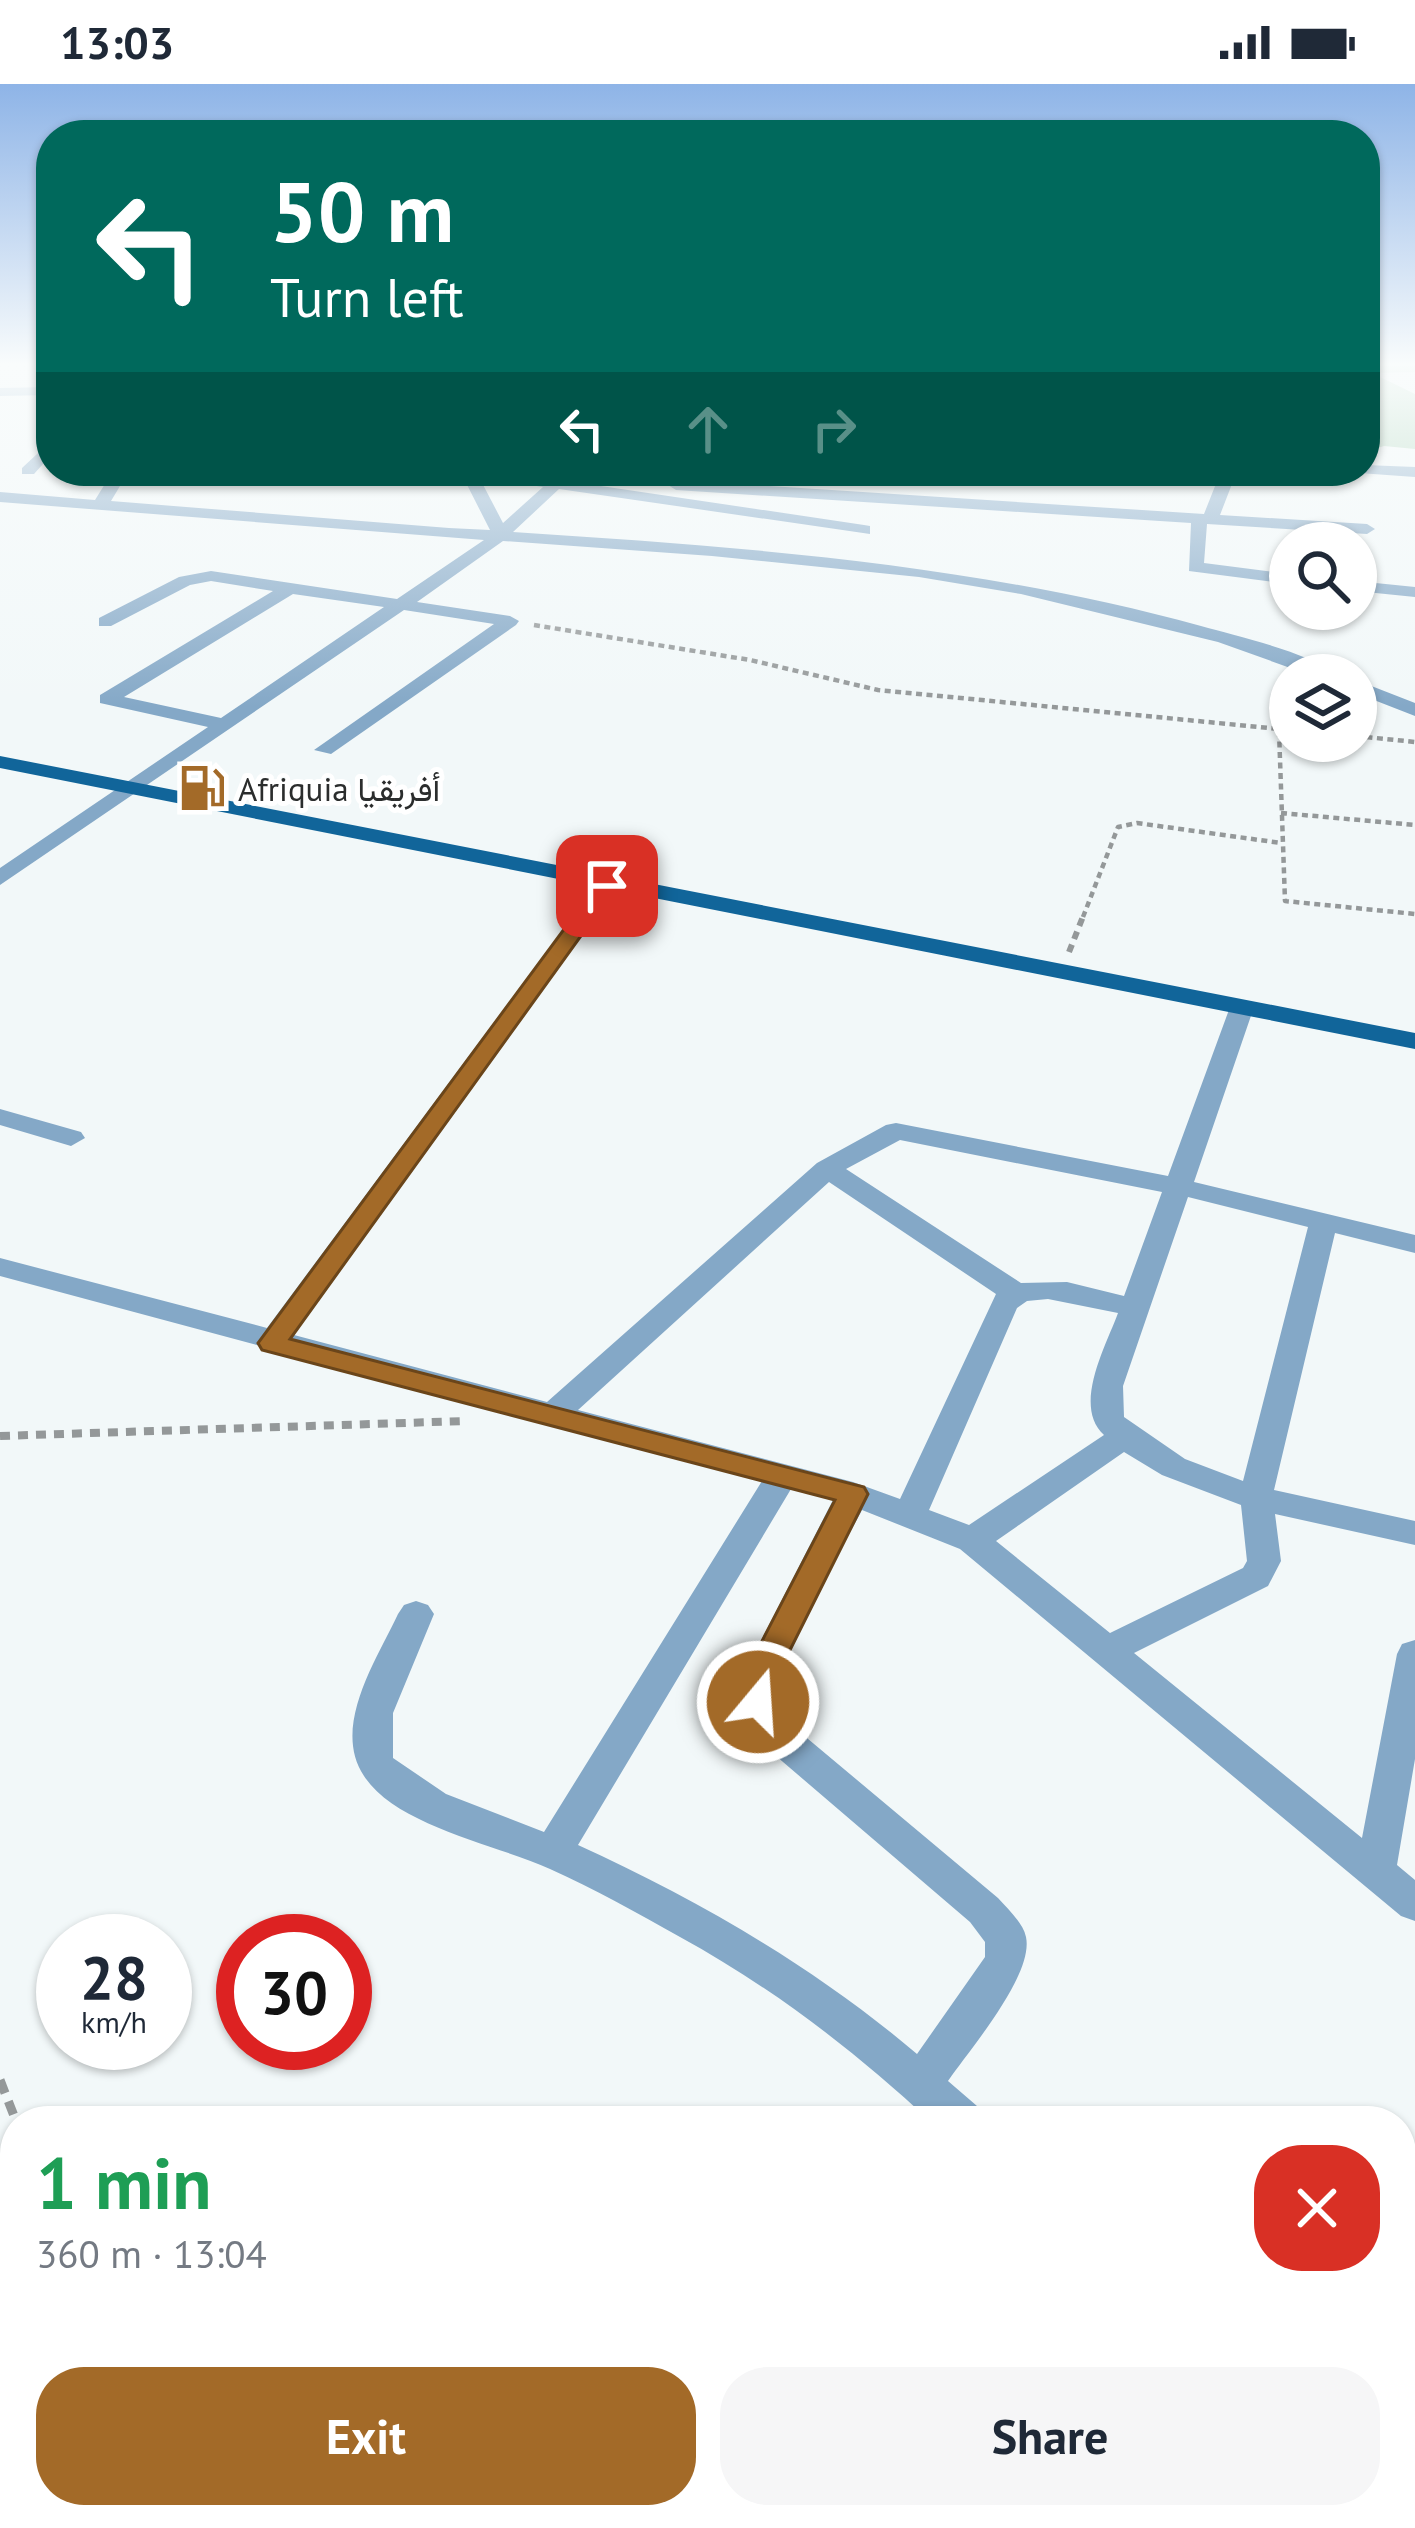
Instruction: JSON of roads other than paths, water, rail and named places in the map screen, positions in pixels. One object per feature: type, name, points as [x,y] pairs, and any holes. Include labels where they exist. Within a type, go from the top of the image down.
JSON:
[{"type":"main road","points":[[0,762],[607,886],[1415,1041]]},
{"type":"street","points":[[100,505],[112,486]]},
{"type":"street","points":[[475,486],[499,536]]},
{"type":"street","points":[[0,878],[12,858],[126,791],[499,536],[545,486]]},
{"type":"street","points":[[600,486],[864,530]]},
{"type":"street","points":[[695,486],[1269,524]]},
{"type":"street","points":[[850,560],[883,496],[893,486]]},
{"type":"street","points":[[1086,509],[1088,486]]},
{"type":"street","points":[[1222,486],[1205,520],[1195,567],[1269,576]]},
{"type":"street","points":[[0,497],[850,560],[1091,601],[1269,654]]},
{"type":"street","points":[[105,622],[197,577],[296,585],[510,621],[324,750]]},
{"type":"street","points":[[221,724],[107,699],[296,585]]},
{"type":"street","points":[[1377,588],[1415,592]]},
{"type":"street","points":[[1377,695],[1415,710]]},
{"type":"street","points":[[272,1343],[607,886]]},
{"type":"street","points":[[1242,1007],[1107,1386],[1108,1421],[1137,1450],[1196,1477],[1415,1533]]},
{"type":"street","points":[[0,1117],[71,1138]]},
{"type":"street","points":[[552,1414],[827,1169],[885,1134],[911,1130],[1180,1187],[1415,1244]]},
{"type":"street","points":[[827,1169],[1013,1292],[1033,1287],[1135,1308]]},
{"type":"street","points":[[1109,1649],[1256,1576],[1264,1561],[1256,1494],[1324,1222]]},
{"type":"street","points":[[0,1267],[853,1494],[972,1540],[1415,1904]]},
{"type":"street","points":[[910,1515],[1013,1292]]},
{"type":"street","points":[[972,1540],[1123,1437]]},
{"type":"street","points":[[554,1852],[782,1477]]},
{"type":"street","points":[[853,1494],[763,1672],[758,1702],[767,1727],[984,1910],[1006,1937],[1005,1962],[922,2084]]},
{"type":"street","points":[[416,1614],[367,1733],[377,1767],[405,1790],[554,1852],[661,1906],[804,1990],[863,2030],[945,2106]]},
{"type":"street","points":[[1376,1870],[1415,1654]]},
{"type":"place","name":"Afriquia أفريقيا","points":[[202,788]]}]
